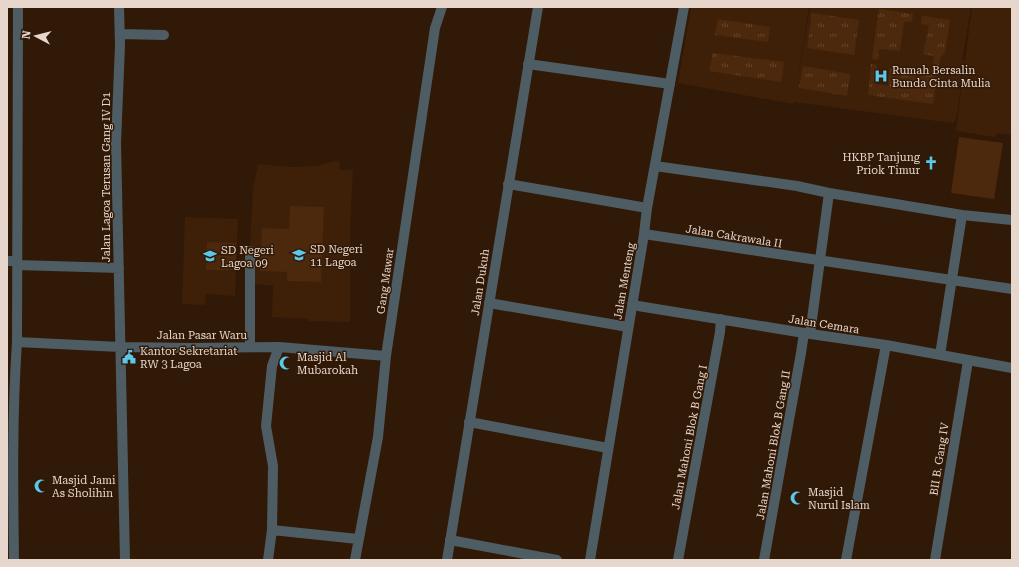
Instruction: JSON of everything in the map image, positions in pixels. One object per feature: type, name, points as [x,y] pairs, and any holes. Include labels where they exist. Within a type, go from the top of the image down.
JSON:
[{"type":"street","points":[[14,560],[12,435],[17,342],[14,262],[18,7]]},
{"type":"street","name":"Jalan Lagoa Terusan Gang IV D1","points":[[119,7],[120,34],[116,135],[125,560]]},
{"type":"street","name":"Gang Mawar","points":[[355,560],[378,437],[386,356],[435,28],[442,7]]},
{"type":"street","name":"Jalan Dukuh","points":[[446,560],[538,7]]},
{"type":"street","name":"Jalan Menteng","points":[[590,560],[647,208],[684,7]]},
{"type":"street","points":[[120,34],[164,35]]},
{"type":"street","points":[[528,64],[670,84]]},
{"type":"street","points":[[655,166],[797,186],[829,193],[962,215],[1012,220]]},
{"type":"street","points":[[508,184],[647,208]]},
{"type":"street","points":[[807,334],[829,193]]},
{"type":"street","points":[[940,355],[962,215]]},
{"type":"street","name":"Jalan Cakrawala II","points":[[644,234],[1012,289]]},
{"type":"street","points":[[250,251],[250,347]]},
{"type":"street","points":[[14,262],[119,268]]},
{"type":"street","points":[[489,303],[628,327]]},
{"type":"street","name":"Jalan Cemara","points":[[632,305],[807,334],[886,345],[1012,368]]},
{"type":"street","name":"Jalan Mahoni Blok B Gang I","points":[[678,560],[719,340],[721,319]]},
{"type":"street","name":"Jalan Mahoni Blok B Gang II","points":[[764,560],[802,353],[807,334]]},
{"type":"street","name":"Jalan Pasar Waru","points":[[17,342],[120,347],[279,347],[386,356]]},
{"type":"street","points":[[846,560],[886,345]]},
{"type":"street","points":[[268,560],[272,530],[273,466],[266,426],[272,366],[279,347]]},
{"type":"street","name":"BII B. Gang IV","points":[[935,560],[968,361]]},
{"type":"street","points":[[470,422],[608,448]]},
{"type":"street","points":[[272,530],[358,539]]},
{"type":"street","points":[[450,540],[557,560]]},
{"type":"shaded area","name":"Rumah Bersalin Bunda Cinta Mulia","points":[[691,7],[809,7],[795,95],[810,7],[971,7],[962,60],[965,61],[956,120],[952,123],[794,102],[793,104],[678,83]]},
{"type":"shaded area","points":[[972,7],[1012,7],[1012,135],[998,133],[995,137],[956,131]]},
{"type":"shaded area","name":"SD Negeri 11 Lagoa","points":[[339,161],[340,170],[353,170],[350,227],[350,322],[309,321],[309,319],[272,317],[273,286],[248,283],[253,189],[258,164],[291,167],[316,166]]},
{"type":"shaded area","name":"SD Negeri Lagoa 09","points":[[185,217],[238,219],[235,296],[206,294],[205,305],[182,304]]},
{"type":"green space","points":[[879,9],[913,14],[912,22],[904,22],[900,51],[879,49],[878,60],[872,59]]},
{"type":"green space","points":[[812,13],[859,20],[854,55],[807,48]]},
{"type":"green space","points":[[922,16],[950,20],[945,52],[940,59],[933,104],[868,95],[871,64],[877,65],[875,84],[888,86],[890,68],[931,74],[934,56],[923,54],[929,25],[921,24]]},
{"type":"green space","points":[[718,19],[770,27],[768,42],[715,35]]},
{"type":"green space","points":[[713,53],[784,62],[781,82],[709,71]]},
{"type":"green space","points":[[803,66],[850,74],[847,96],[799,88]]},
{"type":"green space","points":[[959,137],[1003,143],[994,199],[951,193]]},
{"type":"green space","points":[[290,206],[324,207],[321,282],[287,281],[287,272],[260,271],[262,228],[289,229]]},
{"type":"green space","points":[[207,242],[236,243],[236,270],[206,270]]},
{"type":"place","name":"Rumah Bersalin Bunda Cinta Mulia","points":[[881,76]]},
{"type":"place","name":"HKBP Tanjung Priok Timur","points":[[931,163]]},
{"type":"place","name":"SD Negeri 11 Lagoa","points":[[299,255]]},
{"type":"place","name":"SD Negeri Lagoa 09","points":[[210,256]]},
{"type":"place","name":"Kantor Sekretariat RW 3 Lagoa","points":[[129,357]]},
{"type":"place","name":"Masjid Al Mubarokah","points":[[286,363]]},
{"type":"place","name":"Masjid Jami As Sholihin","points":[[41,486]]},
{"type":"place","name":"Masjid Nurul Islam","points":[[797,498]]}]
